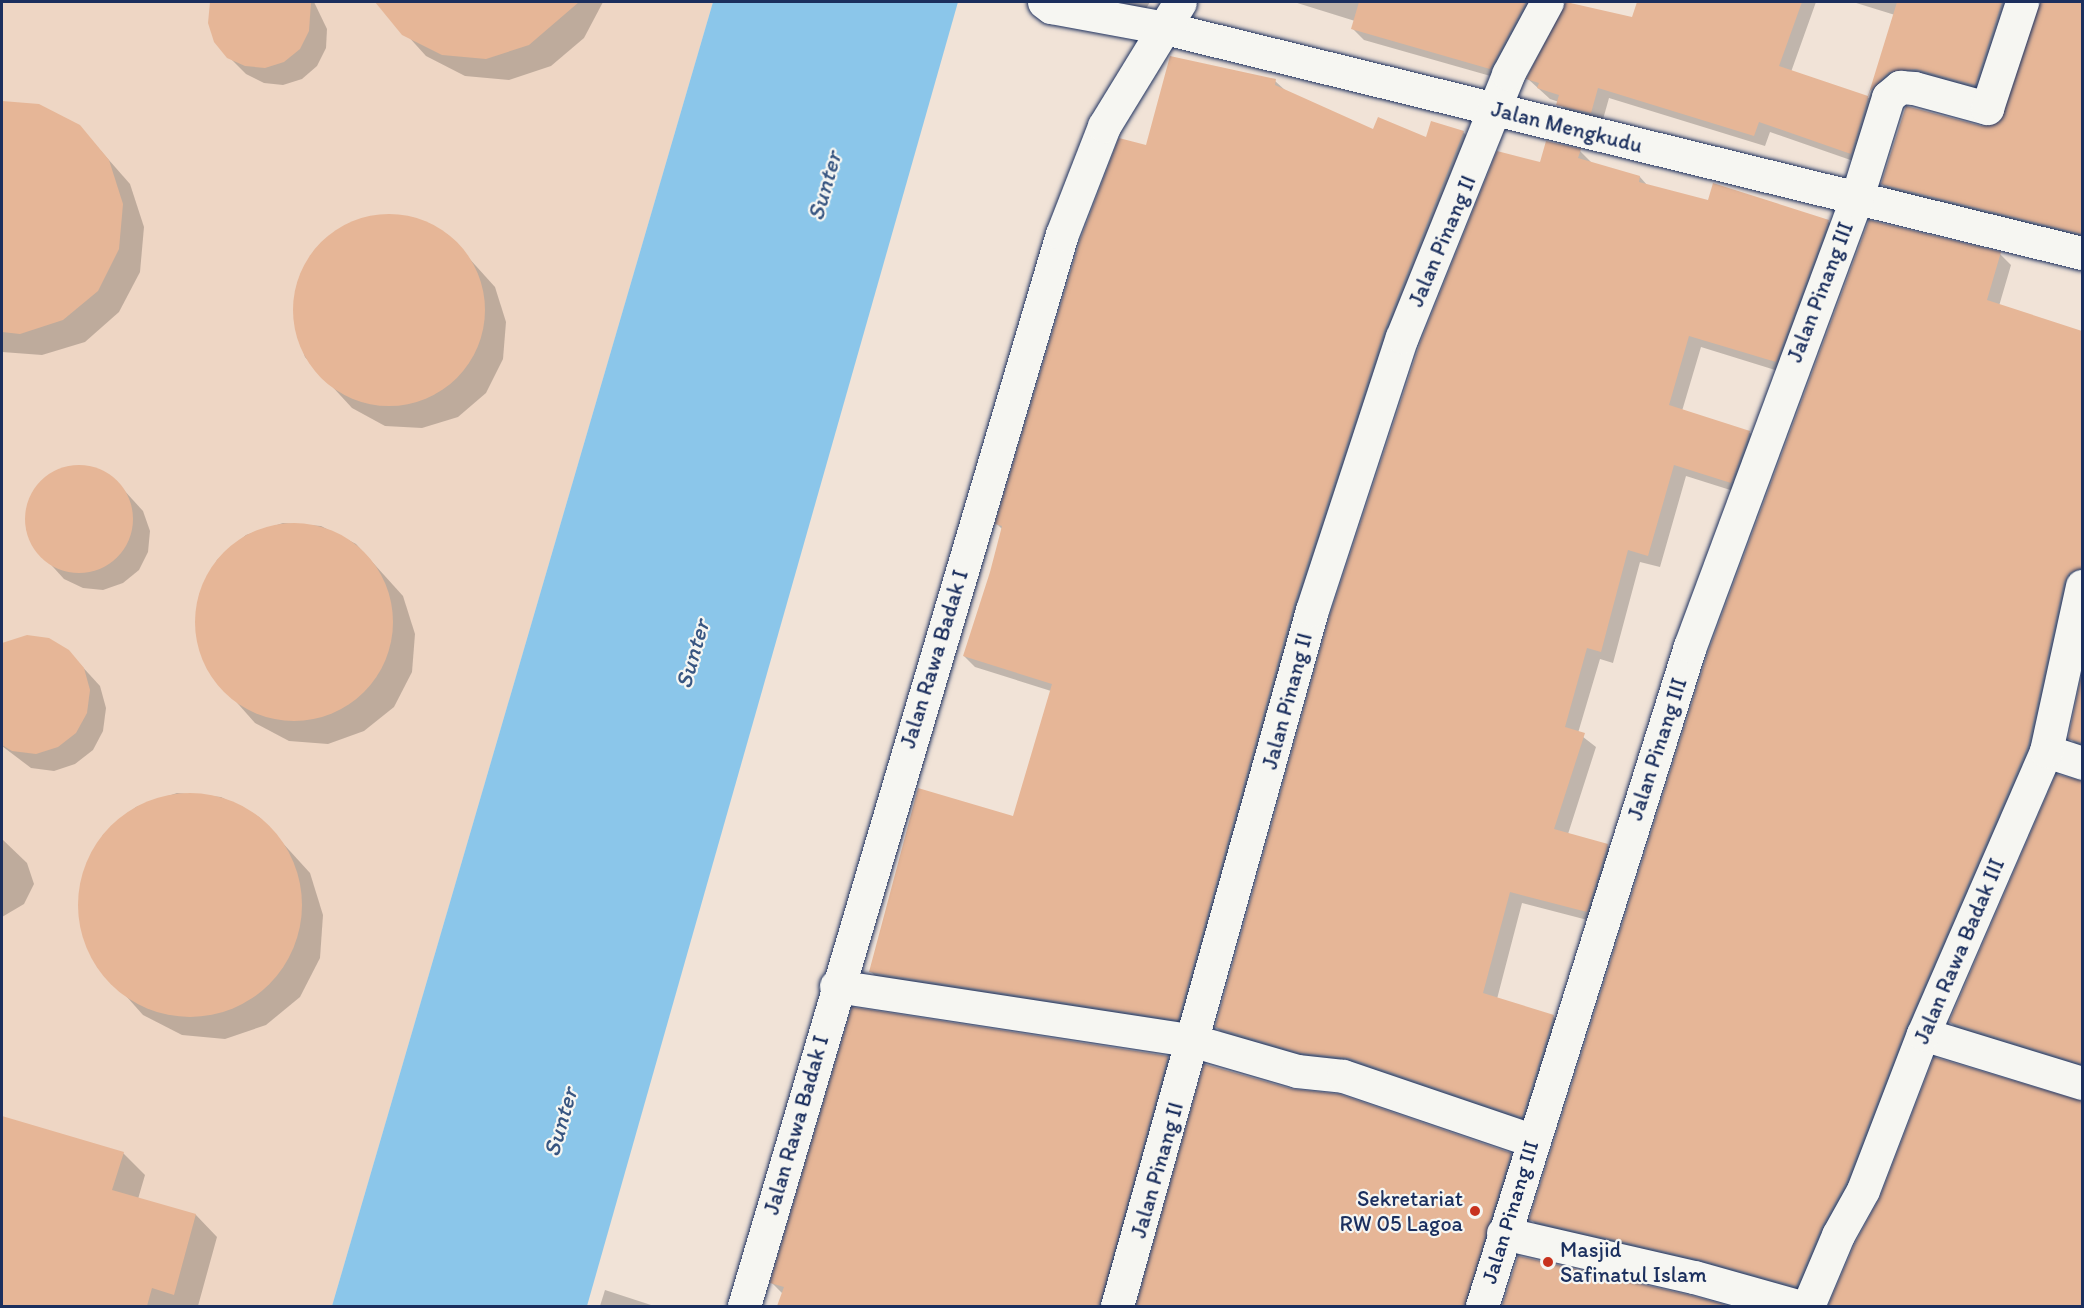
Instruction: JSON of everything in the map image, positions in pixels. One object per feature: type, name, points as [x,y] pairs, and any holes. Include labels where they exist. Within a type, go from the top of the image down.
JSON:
[{"type":"street","name":"Jalan Pinang II","points":[[1117,1306],[1194,1041],[1312,610],[1402,337],[1496,109],[1508,74],[1547,2]]},
{"type":"street","name":"Jalan Pinang III","points":[[1482,1306],[1531,1140],[1690,646],[1856,200],[1888,97],[1900,87],[1988,108],[2022,2]]},
{"type":"street","name":"Jalan Mengkudu","points":[[1047,4],[1172,15],[1496,109],[1856,200],[2082,253]]},
{"type":"street","name":"Jalan Rawa Badak I","points":[[744,1306],[836,986],[1062,234],[1104,126],[1172,15]]},
{"type":"street","name":"Jalan Rawa Badak III","points":[[1808,1306],[1838,1235],[1863,1190],[1923,1034],[2046,751],[2082,586]]},
{"type":"street","points":[[2046,751],[2082,763]]},
{"type":"street","points":[[836,986],[1194,1041],[1298,1071],[1343,1076],[1531,1140]]},
{"type":"street","points":[[1923,1034],[2082,1083]]},
{"type":"street","points":[[1503,1233],[1694,1277],[1797,1306]]},
{"type":"shaded area","points":[[2,2],[713,2],[332,1306],[2,1306]]},
{"type":"water","name":"Sunter","points":[[713,2],[958,2],[587,1306],[332,1306]]},
{"type":"building","points":[[210,2],[311,2],[309,31],[300,49],[284,62],[265,68],[245,66],[227,58],[214,42],[208,23]]},
{"type":"building","points":[[375,2],[579,2],[529,45],[486,59],[442,55],[402,35]]},
{"type":"building","points":[[1359,2],[1526,2],[1490,69],[1351,29]]},
{"type":"building","points":[[1566,2],[1632,17],[1637,2],[1802,2],[1779,66],[1868,96],[1897,2],[2002,2],[1975,85],[1916,69],[1889,72],[1870,91],[1851,154],[1759,122],[1754,136],[1598,88],[1591,113],[1556,105],[1559,95],[1537,88],[1539,83],[1526,79]]},
{"type":"building","points":[[2040,2],[2082,2],[2082,234],[1881,184],[1906,106],[1982,126],[2000,121]]},
{"type":"building","points":[[1170,56],[1276,79],[1275,85],[1373,129],[1378,117],[1426,137],[1431,121],[1464,131],[1384,331],[1294,604],[1178,1020],[869,972],[918,788],[1013,816],[1052,684],[963,656],[1002,526],[995,524],[1080,240],[1119,138],[1146,145]]},
{"type":"building","points":[[2,101],[39,104],[80,125],[109,160],[123,204],[119,249],[98,291],[63,320],[20,334],[2,332]]},
{"type":"building","points":[[1546,141],[1581,149],[1578,158],[1640,176],[1639,182],[1708,200],[1713,183],[1829,220],[1776,362],[1689,336],[1669,405],[1750,431],[1731,483],[1674,465],[1648,556],[1628,550],[1601,652],[1587,648],[1565,727],[1585,733],[1554,829],[1608,844],[1587,912],[1510,892],[1483,993],[1554,1015],[1522,1117],[1349,1058],[1301,1053],[1215,1027],[1330,615],[1420,343],[1497,151],[1540,162]]},
{"type":"building","points":[[389,214],[426,221],[457,242],[478,273],[485,310],[478,347],[457,378],[426,399],[389,406],[352,399],[321,378],[300,347],[293,310],[300,273],[321,242],[352,221]]},
{"type":"building","points":[[1869,220],[2001,252],[1987,300],[2082,331],[2082,568],[2069,573],[2064,582],[2028,745],[1906,1027],[1846,1182],[1821,1228],[1796,1286],[1698,1259],[1529,1220],[1708,652]]},
{"type":"building","points":[[79,465],[100,469],[117,481],[129,498],[133,519],[129,540],[117,557],[100,569],[79,573],[58,569],[41,557],[29,540],[25,519],[29,498],[41,481],[58,469]]},
{"type":"building","points":[[284,523],[304,523],[341,534],[371,559],[386,584],[393,612],[389,651],[382,669],[357,699],[341,710],[323,717],[304,721],[284,721],[247,710],[217,685],[206,669],[199,651],[195,632],[195,612],[206,575],[231,545],[247,534],[265,527]]},
{"type":"building","points":[[27,635],[49,638],[69,650],[84,668],[90,690],[87,713],[76,733],[58,747],[36,754],[12,751],[2,745],[2,643]]},
{"type":"building","points":[[2082,672],[2082,743],[2068,739]]},
{"type":"building","points":[[2056,774],[2082,781],[2082,1064],[1949,1022]]},
{"type":"building","points":[[190,793],[233,802],[252,812],[269,826],[283,843],[293,862],[302,905],[293,948],[283,967],[269,984],[252,998],[233,1008],[190,1017],[147,1008],[128,998],[111,984],[97,967],[87,948],[78,905],[87,862],[97,843],[111,826],[128,812],[147,802]]},
{"type":"building","points":[[852,1007],[1168,1056],[1099,1306],[777,1306],[784,1287],[770,1283]]},
{"type":"building","points":[[1934,1057],[2082,1101],[2082,1306],[1828,1306],[1855,1243],[1880,1197]]},
{"type":"building","points":[[1204,1064],[1292,1089],[1339,1094],[1511,1153],[1464,1306],[1136,1306]]},
{"type":"building","points":[[2,1116],[124,1152],[112,1190],[196,1214],[174,1295],[152,1288],[147,1306],[2,1306]]},
{"type":"building","points":[[1518,1256],[1689,1295],[1730,1306],[1502,1306]]},
{"type":"place","name":"Sekretariat RW 05 Lagoa","points":[[1475,1211]]},
{"type":"place","name":"Masjid Safinatul Islam","points":[[1548,1262]]}]
